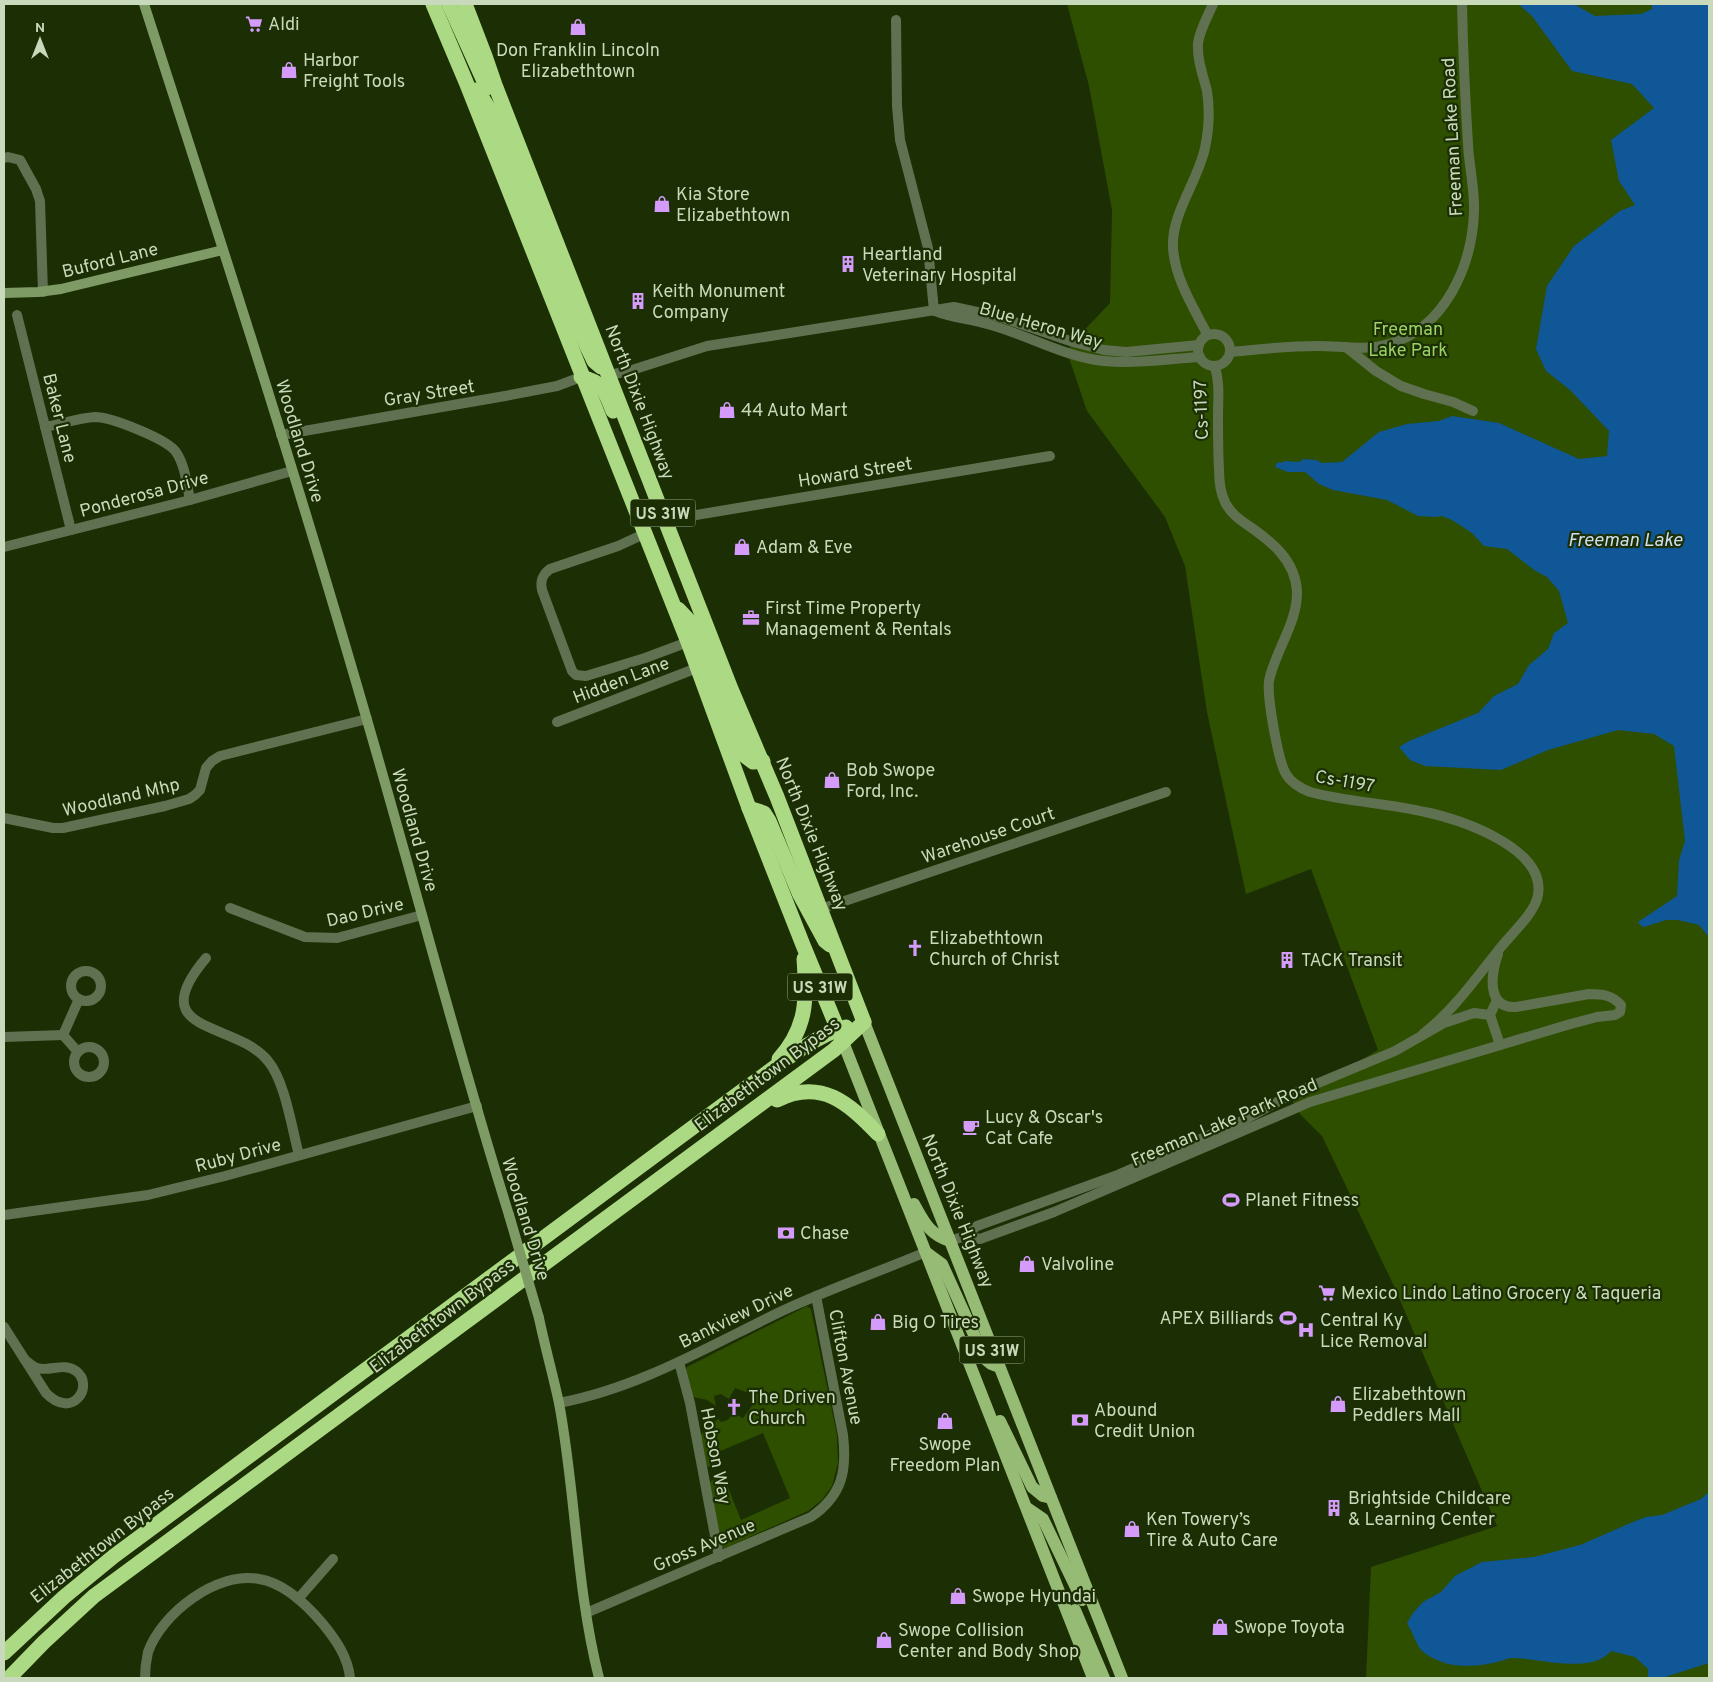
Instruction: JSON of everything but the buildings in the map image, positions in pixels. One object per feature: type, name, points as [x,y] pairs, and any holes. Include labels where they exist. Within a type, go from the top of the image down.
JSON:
[{"type":"highway","name":"US 31W","points":[[433,4],[466,82],[688,642],[749,808],[840,1035]]},
{"type":"highway","points":[[449,4],[494,101],[510,125]]},
{"type":"highway","name":"North Dixie Highway","points":[[465,4],[510,125],[718,653],[838,950],[864,1022]]},
{"type":"highway","points":[[466,82],[481,96],[492,114],[588,349],[594,361],[610,375]]},
{"type":"highway","points":[[582,377],[594,380],[601,385],[606,394],[683,586],[718,653]]},
{"type":"highway","points":[[672,602],[695,627],[746,756],[753,762],[763,762]]},
{"type":"highway","points":[[749,808],[764,813],[769,820],[785,862],[816,927],[825,941],[838,950]]},
{"type":"highway","points":[[746,1088],[775,1064],[796,1036],[805,1006],[806,990],[803,946]]},
{"type":"highway","name":"Elizabethtown Bypass","points":[[4,1654],[64,1597],[114,1556],[746,1088],[805,1047],[840,1035],[864,1022]]},
{"type":"highway","name":"Elizabethtown Bypass","points":[[9,1678],[44,1642],[94,1596],[834,1050],[840,1035]]},
{"type":"highway","points":[[748,1113],[788,1094],[801,1091],[815,1092],[826,1094],[843,1102],[857,1112],[880,1136]]},
{"type":"main road","name":"North Dixie Highway","points":[[864,1022],[1120,1678]]},
{"type":"main road","name":"US 31W","points":[[840,1035],[1093,1678]]},
{"type":"main road","points":[[880,1136],[893,1147],[913,1203],[924,1222],[936,1236],[950,1241]]},
{"type":"main road","points":[[926,1252],[942,1264],[986,1359],[999,1368]]},
{"type":"main road","points":[[963,1347],[974,1353],[1000,1421],[1032,1487],[1043,1496],[1051,1498]]},
{"type":"main road","points":[[1026,1507],[1043,1519],[1080,1593],[1111,1674],[1120,1678]]},
{"type":"main road","points":[[1053,1576],[1061,1580],[1066,1586],[1104,1678]]},
{"type":"street","name":"Woodland Drive","points":[[144,4],[281,435],[367,719],[476,1106],[539,1318],[559,1403],[586,1613],[599,1678]]},
{"type":"street","points":[[1206,336],[1206,332],[1176,269],[1172,245],[1176,222],[1197,175],[1207,137],[1208,101],[1199,61],[1198,42],[1200,32],[1213,4]]},
{"type":"street","name":"Freeman Lake Road","points":[[1230,352],[1292,346],[1346,347],[1388,344],[1399,341],[1418,330],[1435,315],[1448,298],[1458,281],[1468,253],[1474,210],[1468,144],[1462,4]]},
{"type":"street","points":[[896,20],[897,106],[900,140],[928,248],[934,311]]},
{"type":"street","points":[[4,158],[20,160],[36,189],[40,201],[43,292]]},
{"type":"street","name":"Buford Lane","points":[[4,293],[43,292],[60,289],[223,250]]},
{"type":"street","name":"Blue Heron Way","points":[[610,375],[669,359],[707,346],[954,307],[1000,316],[1073,342],[1104,350],[1126,352],[1199,345]]},
{"type":"street","name":"Blue Heron Way","points":[[934,311],[950,317],[988,324],[1067,352],[1103,361],[1200,357]]},
{"type":"street","name":"Baker Lane","points":[[16,315],[71,530]]},
{"type":"street","points":[[1215,334],[1226,339],[1230,345],[1230,352],[1226,362],[1215,367],[1208,365],[1200,357],[1199,345],[1206,336],[1215,334]]},
{"type":"street","points":[[1346,347],[1376,371],[1401,386],[1453,402],[1473,411]]},
{"type":"street","name":"Cs-1197","points":[[1215,367],[1219,380],[1219,479],[1225,502],[1239,519],[1278,548],[1286,558],[1297,590],[1294,611],[1277,654],[1269,683],[1273,728],[1279,756],[1286,775],[1300,788],[1310,792],[1427,812],[1454,820],[1501,841],[1520,854],[1533,869],[1538,888],[1538,897],[1523,920],[1457,1002],[1442,1019],[1423,1034]]},
{"type":"street","name":"Gray Street","points":[[281,435],[557,386],[582,377]]},
{"type":"street","points":[[46,427],[94,417],[105,418],[170,445],[178,454],[190,500]]},
{"type":"street","name":"Howard Street","points":[[666,520],[1050,456]]},
{"type":"street","name":"Ponderosa Drive","points":[[4,547],[190,500],[292,471]]},
{"type":"street","points":[[644,534],[618,546],[550,569],[542,578],[542,590],[572,671],[576,675],[586,676],[646,658],[688,642]]},
{"type":"street","name":"Hidden Lane","points":[[558,722],[697,668]]},
{"type":"street","name":"Woodland Mhp","points":[[4,818],[52,828],[63,828],[165,806],[189,799],[195,795],[200,790],[206,768],[220,756],[367,719]]},
{"type":"street","name":"Warehouse Court","points":[[821,909],[1166,792]]},
{"type":"street","name":"Dao Drive","points":[[230,908],[306,937],[318,938],[336,938],[422,915]]},
{"type":"street","points":[[1500,947],[1494,965],[1493,989],[1497,1000],[1490,1015],[1500,1045]]},
{"type":"street","points":[[206,958],[186,985],[183,998],[186,1010],[199,1023],[252,1046],[268,1060],[281,1086],[299,1155]]},
{"type":"street","name":"Freeman Lake Park Road","points":[[965,1236],[980,1239],[1054,1212],[1310,1102],[1586,1019],[1615,1015],[1620,1012],[1621,1005],[1614,998],[1606,994],[1589,994],[1509,1008],[1500,1004],[1497,1000]]},
{"type":"street","points":[[63,1035],[79,999]]},
{"type":"street","points":[[1423,1034],[1474,1013],[1490,1015]]},
{"type":"street","name":"Freeman Lake Park Road","points":[[950,1241],[965,1236],[977,1226],[1106,1179],[1244,1120],[1292,1094],[1395,1050],[1423,1034]]},
{"type":"street","points":[[4,1036],[63,1035],[78,1052]]},
{"type":"street","name":"Ruby Drive","points":[[4,1215],[148,1195],[476,1106]]},
{"type":"street","name":"Bankview Drive","points":[[559,1403],[591,1396],[637,1381],[784,1310],[926,1252]]},
{"type":"street","name":"Clifton Avenue","points":[[816,1296],[845,1454],[844,1471],[830,1499]]},
{"type":"street","points":[[4,1327],[24,1359],[46,1393],[52,1399],[59,1403],[67,1404],[79,1398],[83,1385],[76,1371],[63,1367],[42,1369],[24,1359]]},
{"type":"street","name":"Hobson Way","points":[[679,1362],[690,1403],[719,1557]]},
{"type":"street","name":"Gross Avenue","points":[[586,1613],[811,1517],[830,1499]]},
{"type":"street","points":[[298,1599],[333,1559]]},
{"type":"street","points":[[145,1678],[146,1661],[149,1651],[159,1632],[173,1616],[203,1591],[231,1580],[257,1578],[276,1584],[298,1599],[318,1618],[341,1649],[350,1678]]},
{"type":"green space","name":"Freeman Lake Park","points":[[1067,4],[1709,4],[1709,1678],[1366,1678],[1371,1567],[1497,1526],[1393,1284],[1322,1136],[1294,1108],[1292,1094],[1325,1082],[1378,1050],[1311,869],[1246,894],[1207,712],[1185,566],[1165,517],[1087,411],[1067,352],[1073,342],[1110,303],[1112,210],[1089,86]]},
{"type":"green space","points":[[807,1306],[811,1309],[837,1435],[838,1463],[832,1486],[822,1500],[808,1511],[725,1548],[721,1548],[710,1482],[720,1475],[724,1477],[741,1520],[790,1498],[763,1433],[716,1453],[719,1465],[712,1468],[707,1466],[700,1435],[718,1419],[721,1422],[728,1420],[733,1413],[743,1418],[754,1403],[751,1394],[735,1388],[729,1399],[721,1394],[714,1396],[716,1406],[707,1400],[693,1397],[686,1370],[687,1367]]},
{"type":"water","name":"Freeman Lake","points":[[1518,4],[1574,4],[1595,16],[1641,14],[1652,9],[1652,4],[1709,4],[1709,937],[1699,925],[1678,920],[1666,920],[1644,927],[1638,922],[1677,896],[1679,860],[1685,841],[1674,746],[1654,734],[1618,730],[1548,750],[1501,770],[1425,766],[1410,760],[1399,747],[1409,741],[1478,713],[1494,696],[1518,684],[1529,665],[1548,649],[1554,633],[1568,623],[1559,591],[1547,577],[1534,570],[1507,549],[1484,546],[1472,533],[1452,520],[1442,516],[1418,516],[1387,500],[1333,490],[1319,484],[1305,472],[1288,472],[1275,467],[1279,462],[1299,462],[1304,459],[1316,460],[1322,463],[1342,462],[1379,432],[1407,424],[1439,421],[1452,416],[1499,423],[1579,459],[1607,456],[1609,431],[1570,390],[1546,371],[1536,349],[1547,286],[1574,246],[1620,211],[1635,205],[1619,181],[1611,140],[1654,108],[1632,84],[1572,71],[1532,16]]},
{"type":"water","points":[[1709,1492],[1709,1663],[1662,1678],[1648,1678],[1648,1669],[1635,1657],[1611,1651],[1602,1658],[1578,1664],[1508,1658],[1491,1663],[1466,1666],[1448,1664],[1436,1659],[1424,1653],[1417,1644],[1407,1623],[1423,1602],[1441,1592],[1455,1576],[1482,1562],[1534,1557],[1580,1545],[1646,1517],[1662,1515],[1701,1499]]},
{"type":"place","name":"Aldi","points":[[254,24]]},
{"type":"place","name":"Don Franklin Lincoln Elizabethtown","points":[[578,27]]},
{"type":"place","name":"Harbor Freight Tools","points":[[289,70]]},
{"type":"place","name":"Kia Store Elizabethtown","points":[[662,204]]},
{"type":"place","name":"Heartland Veterinary Hospital","points":[[848,264]]},
{"type":"place","name":"Keith Monument Company","points":[[638,301]]},
{"type":"place","name":"44 Auto Mart","points":[[727,410]]},
{"type":"place","name":"Adam & Eve","points":[[742,547]]},
{"type":"place","name":"First Time Property Management & Rentals","points":[[751,618]]},
{"type":"place","name":"Bob Swope Ford, Inc.","points":[[832,780]]},
{"type":"place","name":"Elizabethtown Church of Christ","points":[[915,948]]},
{"type":"place","name":"TACK Transit","points":[[1287,960]]},
{"type":"place","name":"Lucy & Oscar's Cat Cafe","points":[[971,1127]]},
{"type":"place","name":"Planet Fitness","points":[[1231,1200]]},
{"type":"place","name":"Chase","points":[[786,1233]]},
{"type":"place","name":"Valvoline","points":[[1027,1264]]},
{"type":"place","name":"Mexico Lindo Latino Grocery & Taqueria","points":[[1327,1293]]},
{"type":"place","name":"APEX Billiards","points":[[1288,1318]]},
{"type":"place","name":"Big O Tires","points":[[878,1322]]},
{"type":"place","name":"Central Ky Lice Removal","points":[[1306,1330]]},
{"type":"place","name":"Elizabethtown Peddlers Mall","points":[[1338,1404]]},
{"type":"place","name":"The Driven Church","points":[[734,1407]]},
{"type":"place","name":"Abound Credit Union","points":[[1080,1420]]},
{"type":"place","name":"Swope Freedom Plan","points":[[945,1421]]},
{"type":"place","name":"Brightside Childcare & Learning Center","points":[[1334,1508]]},
{"type":"place","name":"Ken Towery’s Tire & Auto Care","points":[[1132,1529]]},
{"type":"place","name":"Swope Hyundai","points":[[958,1596]]},
{"type":"place","name":"Swope Toyota","points":[[1220,1627]]},
{"type":"place","name":"Swope Collision Center and Body Shop","points":[[884,1640]]}]
